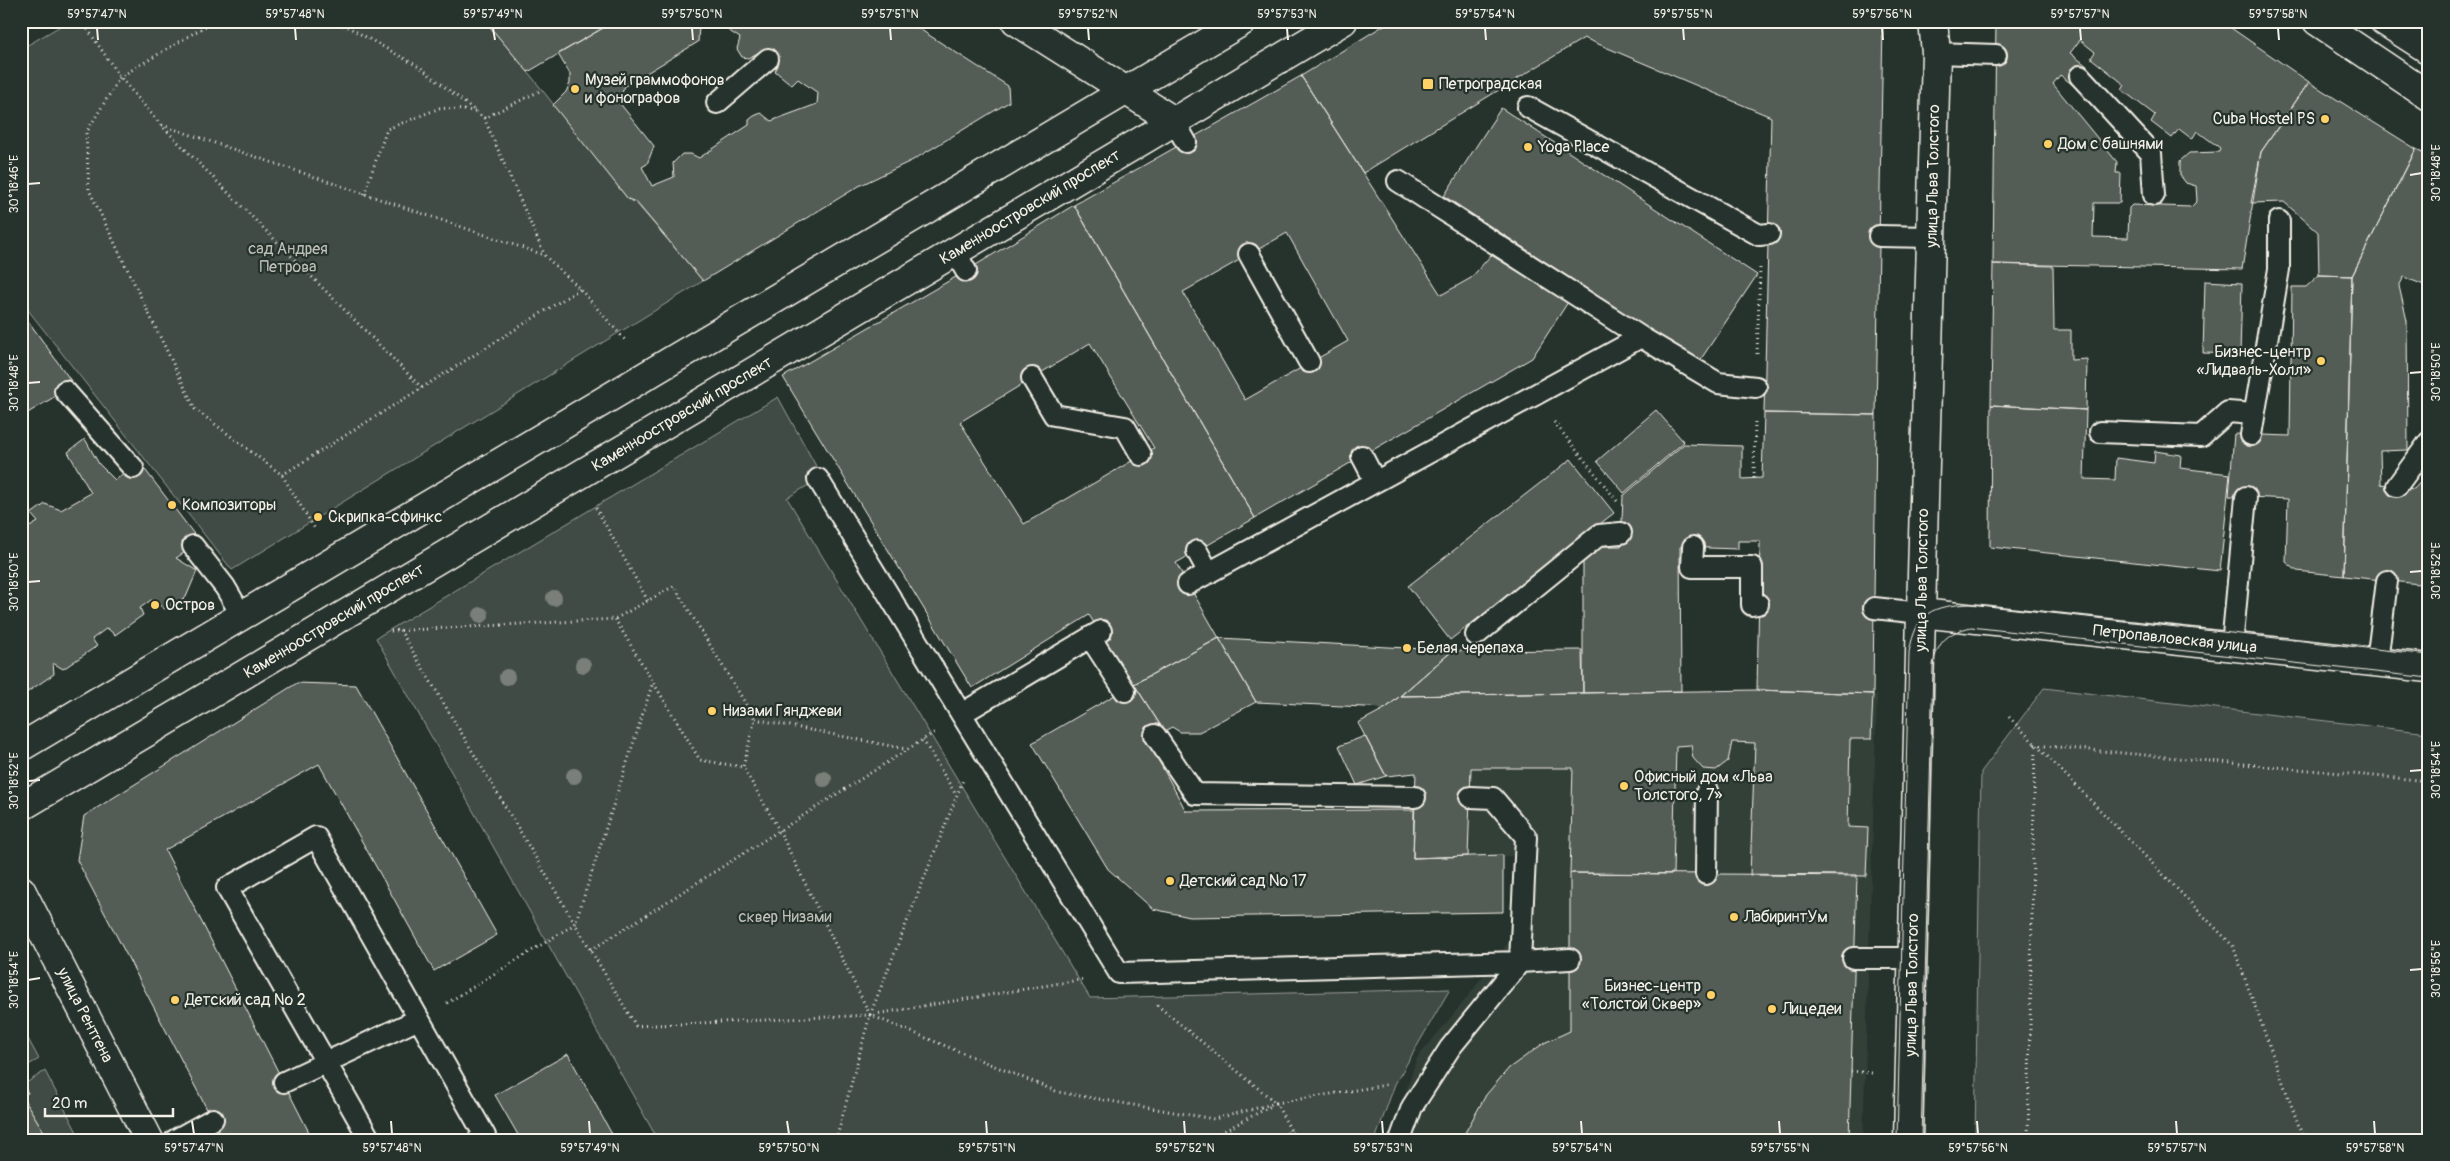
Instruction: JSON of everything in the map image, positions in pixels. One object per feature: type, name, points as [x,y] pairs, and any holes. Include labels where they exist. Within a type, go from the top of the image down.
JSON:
[{"type":"main road","points":[[1016,21],[1125,91],[1180,131]]},
{"type":"main road","points":[[21,747],[1243,21]]},
{"type":"main road","name":"Каменноостровский проспект","points":[[21,808],[960,262],[1180,131],[1343,21]]},
{"type":"main road","name":"улица Льва Толстого","points":[[1908,1140],[1936,53],[1935,21]]},
{"type":"main road","points":[[2317,21],[2429,96]]},
{"type":"main road","points":[[2384,21],[2429,50]]},
{"type":"main road","name":"Петропавловская улица","points":[[1921,613],[2429,668]]},
{"type":"main road","name":"улица Рентгена","points":[[21,890],[149,1140]]},
{"type":"lane","points":[[1936,53],[1996,54]]},
{"type":"lane","points":[[717,103],[768,59]]},
{"type":"lane","points":[[2080,76],[2151,153],[2154,195]]},
{"type":"lane","points":[[1528,107],[1764,234]]},
{"type":"lane","points":[[1398,181],[1641,337],[1718,383],[1756,387]]},
{"type":"lane","points":[[2251,435],[2253,414],[2279,269],[2279,221]]},
{"type":"lane","points":[[1879,236],[1931,237]]},
{"type":"lane","points":[[1249,254],[1309,362]]},
{"type":"lane","points":[[1188,584],[1641,337]]},
{"type":"lane","points":[[1032,378],[1054,415],[1125,427],[1141,456]]},
{"type":"lane","points":[[65,391],[133,468]]},
{"type":"lane","points":[[2100,432],[2201,436],[2228,412],[2253,414]]},
{"type":"lane","points":[[2397,486],[2429,442]]},
{"type":"lane","points":[[1362,456],[1376,481]]},
{"type":"lane","points":[[818,480],[1119,973],[1570,959]]},
{"type":"lane","points":[[2232,646],[2246,497]]},
{"type":"lane","points":[[1476,635],[1599,535],[1617,533]]},
{"type":"lane","points":[[193,546],[225,587],[242,616]]},
{"type":"lane","points":[[1692,547],[1692,566],[1752,567],[1752,605],[1758,604]]},
{"type":"lane","points":[[1197,551],[1209,573]]},
{"type":"lane","points":[[2377,662],[2387,581]]},
{"type":"lane","points":[[1874,608],[1921,613]]},
{"type":"lane","points":[[961,714],[1095,634],[1125,691]]},
{"type":"lane","points":[[1155,735],[1195,794],[1415,797]]},
{"type":"lane","points":[[1706,874],[1707,791]]},
{"type":"lane","points":[[1400,1140],[1412,1107],[1450,1048],[1520,962],[1526,837],[1493,798],[1470,797]]},
{"type":"lane","points":[[370,1140],[227,888],[316,837],[485,1136],[478,1140]]},
{"type":"lane","points":[[1854,958],[1913,958]]},
{"type":"lane","points":[[284,1082],[419,1019]]},
{"type":"lane","points":[[174,1140],[213,1120]]},
{"type":"path","points":[[82,21],[120,77],[161,125],[422,388]]},
{"type":"path","points":[[214,21],[120,77],[86,132],[88,190],[195,409],[282,475],[315,529]]},
{"type":"path","points":[[328,21],[348,27],[421,68],[484,118],[545,256],[580,289],[626,341]]},
{"type":"path","points":[[484,118],[542,90]]},
{"type":"path","points":[[364,194],[387,129],[440,108],[476,111]]},
{"type":"path","points":[[161,125],[545,256]]},
{"type":"path","points":[[1754,478],[1756,387],[1764,234]]},
{"type":"path","points":[[282,475],[580,289]]},
{"type":"path","points":[[1534,396],[1617,500],[1617,533]]},
{"type":"path","points":[[594,504],[648,601]]},
{"type":"path","points":[[382,631],[615,619],[674,586],[754,720],[743,767],[778,830],[870,1015],[1058,1092],[1214,1119],[1276,1103],[1431,1078]]},
{"type":"path","points":[[615,619],[700,760],[743,767]]},
{"type":"path","points":[[400,630],[636,1026],[870,1015],[1119,973],[1276,1103],[1296,1140]]},
{"type":"path","points":[[419,1019],[514,964],[575,924],[653,682]]},
{"type":"path","points":[[591,950],[961,714]]},
{"type":"path","points":[[2009,717],[2233,946],[2304,1140]]},
{"type":"path","points":[[754,720],[907,749]]},
{"type":"path","points":[[836,1140],[870,1015],[957,795],[923,740]]},
{"type":"path","points":[[2035,744],[2429,781]]},
{"type":"path","points":[[2028,1140],[2035,744]]},
{"type":"path","points":[[1850,1071],[1874,1073]]},
{"type":"path","points":[[1207,1140],[1276,1103]]},
{"type":"shaded area","points":[[1877,695],[1863,1140],[1389,1140],[1417,1058],[1466,999],[1522,924],[1525,856],[1413,858],[1416,773],[1366,737],[1358,723],[1386,708],[1400,696]]},
{"type":"green space","name":"сад Андрея Петрова","points":[[69,21],[485,21],[528,72],[628,199],[636,203],[703,281],[232,570],[21,301],[21,49]]},
{"type":"green space","name":"сквер Низами","points":[[778,397],[822,477],[787,498],[1090,998],[1450,989],[1395,1084],[1375,1140],[1297,1140],[1291,1130],[1270,1140],[658,1140],[376,638]]},
{"type":"green space","points":[[2044,688],[2429,733],[2429,1140],[1975,1140],[1981,772]]},
{"type":"green space","points":[[21,1026],[39,1059],[21,1069]]},
{"type":"green space","points":[[45,1071],[81,1140],[49,1140],[22,1096],[27,1093],[23,1085]]},
{"type":"building","points":[[485,21],[615,21],[528,72]]},
{"type":"building","points":[[615,21],[639,21],[641,24],[646,21],[695,21],[699,26],[698,42],[625,86],[618,101],[654,146],[647,164],[642,167],[652,186],[674,177],[673,163],[682,154],[691,154],[699,158],[749,125],[749,120],[754,116],[761,113],[771,121],[817,104],[818,93],[798,79],[792,85],[775,71],[778,66],[760,52],[748,58],[742,57],[737,49],[740,38],[714,21],[907,21],[1008,86],[1009,102],[913,160],[859,186],[703,281],[636,202],[628,199],[553,105],[566,92],[570,83],[570,74],[558,54]]},
{"type":"building","points":[[1391,21],[1883,21],[1876,415],[1764,413],[1771,117],[1584,38],[1363,173],[1301,76]]},
{"type":"building","name":"Дом с башнями","points":[[1996,21],[2221,21],[2309,82],[2261,152],[2242,269],[1993,264]],"holes":[[[2080,40],[2095,52],[2091,58],[2125,85],[2122,90],[2155,115],[2151,122],[2172,138],[2179,129],[2192,139],[2197,131],[2220,148],[2219,152],[2189,153],[2180,161],[2180,175],[2186,183],[2196,186],[2197,201],[2191,207],[2132,205],[2129,208],[2128,238],[2093,237],[2094,203],[2120,203],[2121,173],[2116,173],[2117,162],[2053,84],[2060,75],[2073,85],[2087,66],[2070,53]]]},
{"type":"building","points":[[1301,76],[1441,295],[1471,278],[1491,255],[1568,302],[1532,358],[1255,518],[1074,205]],"holes":[[[1287,233],[1348,341],[1245,400],[1183,292]]]},
{"type":"building","points":[[2309,82],[2416,149],[2352,276],[2319,275],[2318,232],[2284,202],[2251,203],[2261,152]]},
{"type":"building","points":[[1501,108],[1757,275],[1699,362],[1444,196]]},
{"type":"building","points":[[2416,149],[2429,155],[2429,287],[2404,277],[2399,286],[2407,321],[2408,450],[2380,451],[2381,484],[2414,489],[2429,473],[2429,585],[2344,576],[2352,276]]},
{"type":"building","points":[[1074,205],[1255,518],[1176,563],[1219,638],[1134,684],[1089,615],[972,688],[783,377],[966,271]],"holes":[[[1090,343],[1154,448],[1024,524],[960,422]]]},
{"type":"building","points":[[1993,264],[2053,266],[2054,330],[2071,330],[2071,360],[2087,359],[2086,410],[1991,405]]},
{"type":"building","name":"Бизнес-центр «Лидваль-Холл»","points":[[2319,275],[2352,276],[2344,576],[2297,571],[2286,562],[2288,499],[2229,496],[2234,434],[2290,436],[2292,287],[2306,287]]},
{"type":"building","points":[[2205,281],[2242,283],[2240,354],[2203,353]]},
{"type":"building","points":[[21,311],[74,385],[21,417]]},
{"type":"building","points":[[1991,405],[2086,410],[2084,479],[2115,480],[2116,458],[2154,463],[2155,451],[2181,455],[2180,468],[2230,474],[2220,571],[1990,547]]},
{"type":"building","points":[[1656,410],[1684,442],[1624,493],[1597,461]]},
{"type":"building","points":[[1764,413],[1876,415],[1873,694],[1757,690],[1760,541],[1738,541],[1738,549],[1680,547],[1681,691],[1583,693],[1583,557],[1593,546],[1621,546],[1623,496],[1684,444],[1742,446],[1742,479],[1762,478]]},
{"type":"building","points":[[85,439],[99,464],[115,480],[140,463],[200,542],[176,558],[197,571],[186,597],[165,609],[151,600],[140,608],[143,615],[115,635],[107,628],[92,639],[97,646],[63,669],[53,663],[54,674],[26,693],[21,692],[21,532],[38,522],[31,514],[45,504],[61,510],[91,493],[68,452]]},
{"type":"building","points":[[1571,459],[1614,513],[1450,640],[1408,586]]},
{"type":"building","points":[[1219,638],[1452,651],[1386,708],[1256,702]]},
{"type":"building","points":[[1219,638],[1256,702],[1199,732],[1180,732],[1172,727],[1164,731],[1134,684]]},
{"type":"building","points":[[1582,650],[1583,693],[1400,696],[1452,651]]},
{"type":"building","points":[[297,683],[356,685],[497,935],[434,971],[319,764],[165,850],[313,1140],[223,1140],[77,860],[84,816]]},
{"type":"building","points":[[1134,684],[1164,731],[1147,739],[1186,811],[1414,810],[1413,858],[1503,855],[1503,912],[1190,917],[1153,909],[1108,869],[1032,743]]},
{"type":"building","name":"Офисный дом «Льва Толстого, 7»","points":[[1757,690],[1873,694],[1871,739],[1850,739],[1848,827],[1868,828],[1866,876],[1750,875],[1755,743],[1732,742],[1728,761],[1716,770],[1703,769],[1693,758],[1691,745],[1676,746],[1673,874],[1570,873],[1573,768],[1471,768],[1468,856],[1413,858],[1416,773],[1386,776],[1358,723],[1386,708],[1400,696]]},
{"type":"building","points":[[1365,736],[1386,776],[1357,785],[1339,746]]},
{"type":"building","name":"Бизнес-центр «Толстой Сквер»","points":[[1570,873],[1857,875],[1849,1140],[1461,1140],[1486,1095],[1509,1068],[1544,1043],[1570,1031]]},
{"type":"building","points":[[568,1054],[615,1140],[521,1140],[495,1095]]},
{"type":"building","points":[[21,1081],[28,1093],[22,1096],[49,1140],[21,1140]]},
{"type":"tram line","points":[[1897,1140],[1909,652],[1916,628],[1928,614],[1945,607],[1970,604],[2429,655]]},
{"type":"tram line","points":[[1921,1140],[1933,665],[1938,650],[1945,639],[1956,632],[1971,627],[2429,678]]},
{"type":"place","name":"Петроградская","points":[[1428,84]]},
{"type":"place","name":"Музей граммофонов и фонографов","points":[[575,89]]},
{"type":"place","name":"Cuba Hostel PS","points":[[2325,119]]},
{"type":"place","name":"Дом с башнями","points":[[2048,144]]},
{"type":"place","name":"Yoga Place","points":[[1528,147]]},
{"type":"place","name":"Бизнес-центр «Лидваль-Холл»","points":[[2321,361]]},
{"type":"place","name":"Композиторы","points":[[172,505]]},
{"type":"place","name":"Скрипка-сфинкс","points":[[318,517]]},
{"type":"place","name":"Остров","points":[[155,605]]},
{"type":"place","name":"Белая черепаха","points":[[1407,648]]},
{"type":"place","name":"Низами Гянджеви","points":[[712,711]]},
{"type":"place","name":"Офисный дом «Льва Толстого, 7»","points":[[1624,786]]},
{"type":"place","name":"Детский сад № 17","points":[[1170,881]]},
{"type":"place","name":"ЛабиринтУм","points":[[1734,917]]},
{"type":"place","name":"Бизнес-центр «Толстой Сквер»","points":[[1711,995]]},
{"type":"place","name":"Детский сад № 2","points":[[175,1000]]},
{"type":"place","name":"Лицедеи","points":[[1772,1009]]}]
